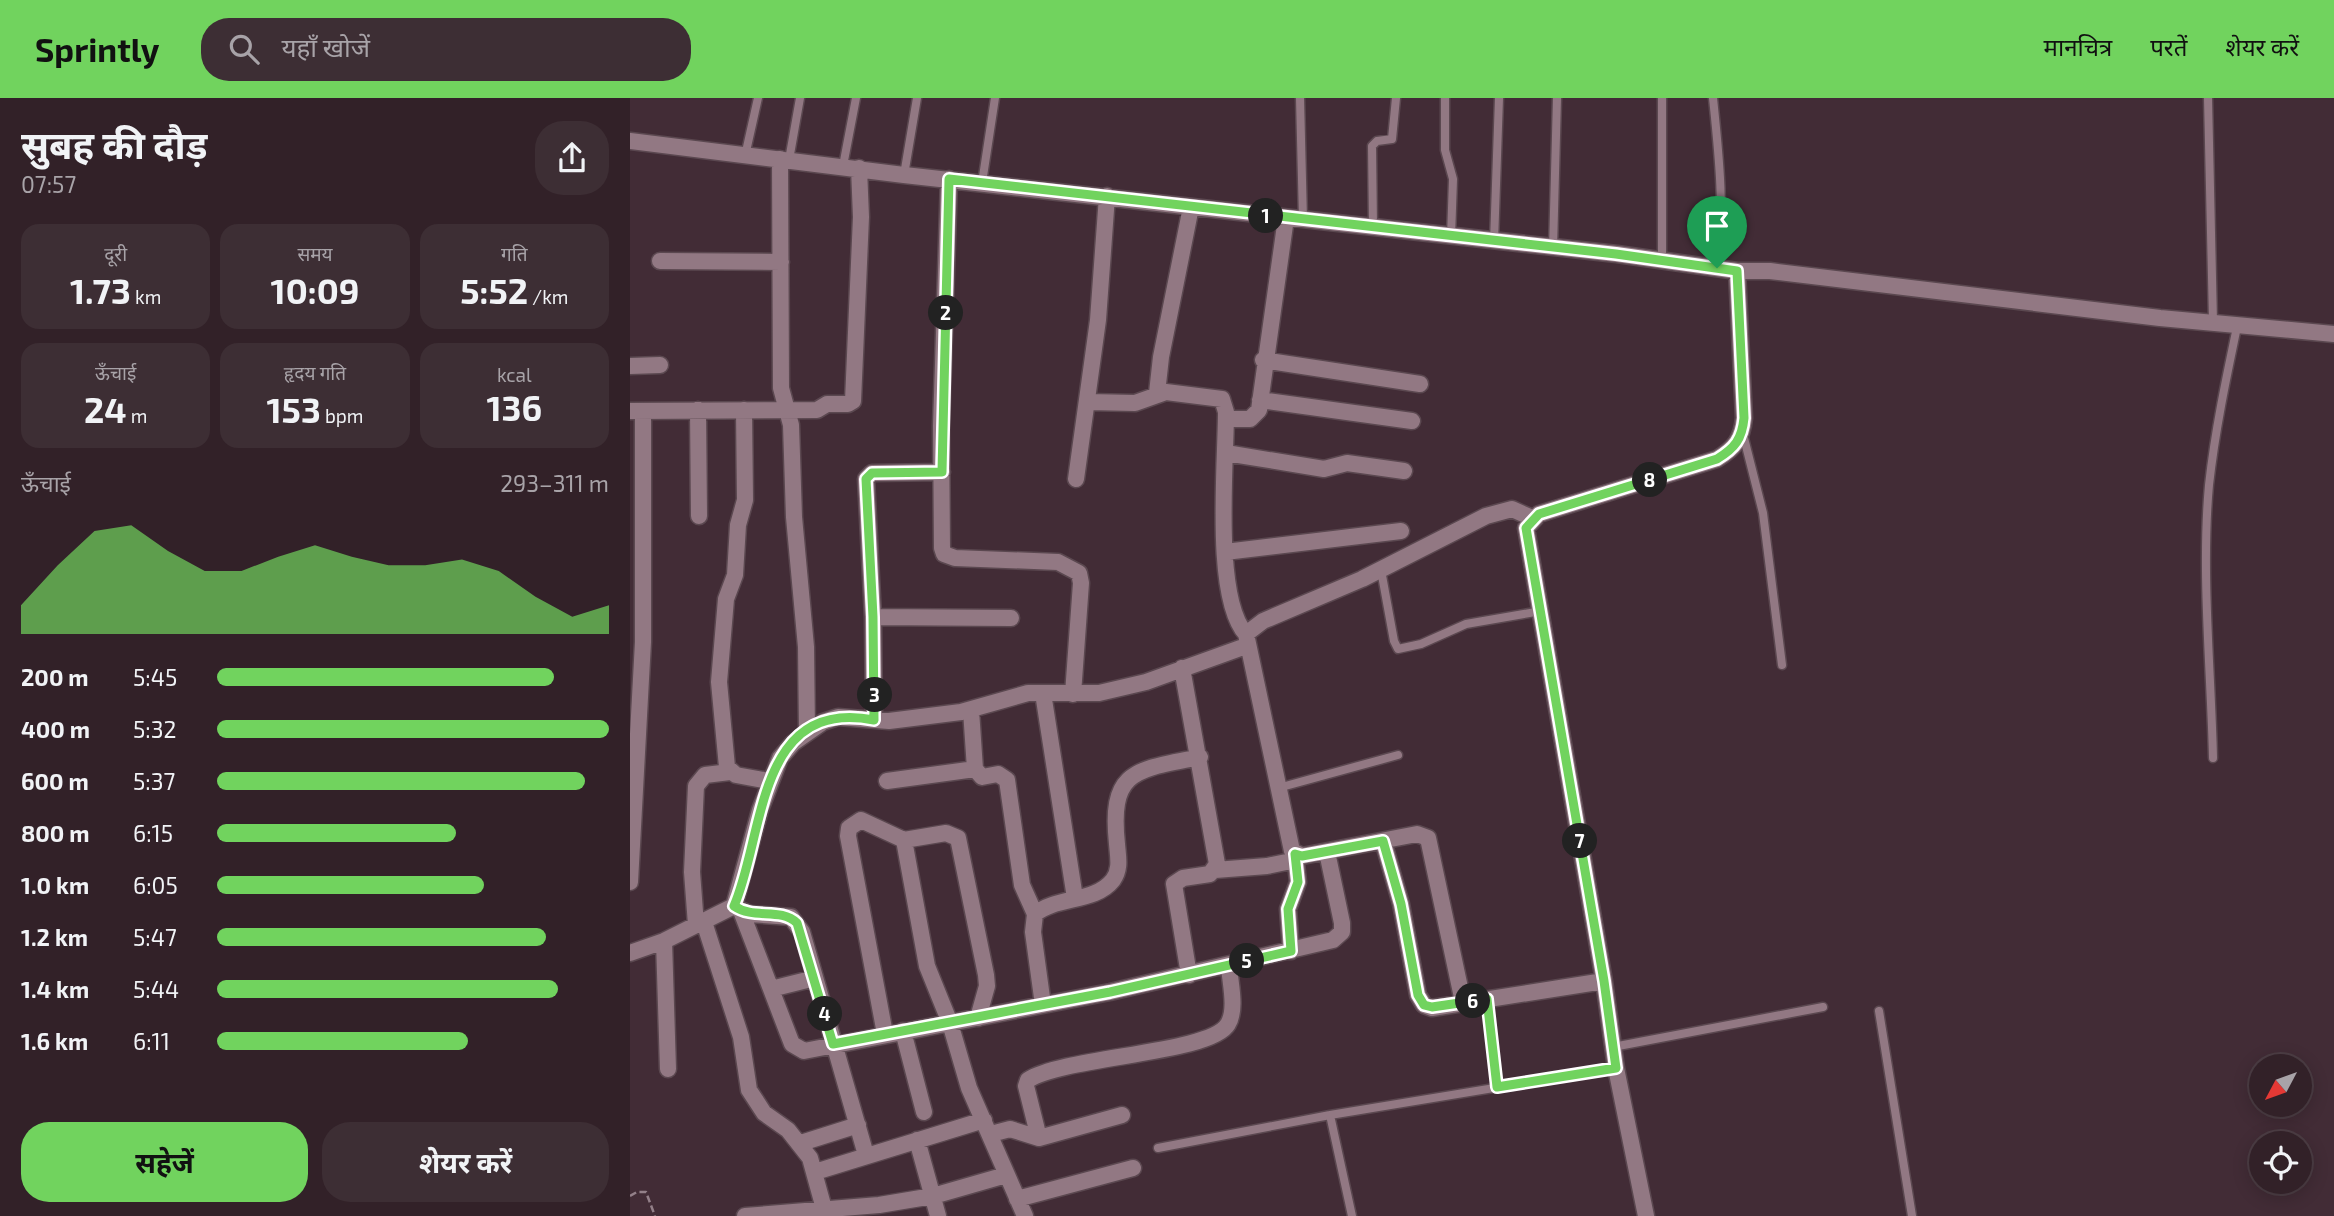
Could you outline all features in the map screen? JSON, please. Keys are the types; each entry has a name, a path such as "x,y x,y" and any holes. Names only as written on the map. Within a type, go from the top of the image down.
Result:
{"street":[{"path":"630,141 904,175 1662,260 1737,271 1770,271 2213,322 2237,327 2334,334"},
{"path":"785,160 780,262 781,388 789,410 794,517 806,647 807,732"},
{"path":"630,882 640,729 637,411 817,410 830,403 848,404 853,401 860,217 851,167"},
{"path":"949,179 942,548 944,554 955,558 1058,562 1079,573 1081,583 1073,694"},
{"path":"1076,479 1098,320 1107,196"},
{"path":"1157,393 1161,357 1191,207"},
{"path":"1226,419 1250,419 1256,415 1286,218"},
{"path":"660,261 780,262"},
{"path":"1646,1216 1616,1068 1604,981 1541,611 1525,537 1526,528 1532,518 1717,459 1737,445 1743,434 1737,271"},
{"path":"1264,360 1420,384"},
{"path":"630,366 660,365"},
{"path":"1088,402 1135,403 1157,393 1216,397 1225,404 1225,552 1232,610 1246,640 1295,857 1298,882 1288,909 1291,951"},
{"path":"1260,400 1412,421"},
{"path":"698,410 699,516"},
{"path":"730,772 724,760 719,682 726,599 735,575 738,525 745,500 744,410"},
{"path":"1226,453 1324,469 1347,463 1404,471"},
{"path":"874,720 873,617 866,479 872,473 942,472"},
{"path":"1327,852 1342,932 1333,940 1230,966 1043,1005 797,1049 738,909 769,781 780,758 807,732 838,717 905,720 971,710 1013,695 1073,694 1122,688 1182,668 1246,640 1264,621 1381,570 1503,510 1519,510 1532,518"},
{"path":"1225,552 1401,531"},
{"path":"873,617 1011,618"},
{"path":"1182,668 1200,757 1217,864 1215,870"},
{"path":"1043,693 1075,898"},
{"path":"971,710 975,769 982,776 998,774 1007,780 1023,885 1035,914 1033,932 1043,1005"},
{"path":"1035,914 1051,904 1104,888 1113,880 1119,866 1115,805 1119,789 1133,775 1150,767 1200,757"},
{"path":"887,781 975,769"},
{"path":"769,781 730,772 705,775 696,786 692,872 700,924 732,1004 754,1102 801,1143 815,1172 825,1214"},
{"path":"885,1034 848,835 849,828 861,820 904,839 946,833 958,838 986,975 987,986 978,1018"},
{"path":"1189,975 1174,884 1183,878 1215,870 1267,866 1295,857 1423,835 1431,844 1463,1002"},
{"path":"904,839 927,966 950,1023 961,1065 1025,1216"},
{"path":"1383,841 1401,904 1418,995 1424,1005 1432,1007 1604,981"},
{"path":"630,953 738,909 791,917 802,932 866,1156"},
{"path":"664,941 668,1069"},
{"path":"1039,1138 1026,1086 1028,1080 1110,1058 1213,1037 1228,1024 1232,1013 1230,966"},
{"path":"771,989 815,978"},
{"path":"904,1031 924,1112"},
{"path":"815,1172 917,1140 987,1127 1010,1129 1039,1138 1122,1115"},
{"path":"801,1143 858,1125"},
{"path":"917,1140 938,1216"},
{"path":"1017,1199 1133,1168"},
{"path":"745,1216 881,1211 1006,1175"}],"lane":[{"path":"746,156 758,98"},
{"path":"785,160 800,98"},
{"path":"851,167 856,98"},
{"path":"904,175 917,98"},
{"path":"982,183 995,98"},
{"path":"1300,98 1303,220"},
{"path":"1373,227 1372,146 1377,141 1389,141 1394,135 1396,98"},
{"path":"1445,98 1445,150 1452,179 1451,237"},
{"path":"1494,242 1499,98"},
{"path":"1553,249 1557,98"},
{"path":"1662,98 1662,260"},
{"path":"1713,98 1722,180 1722,232 1717,268"},
{"path":"2208,98 2213,322"},
{"path":"2213,758 2207,536 2209,487 2237,327"},
{"path":"1743,434 1763,513 1782,665"},
{"path":"1381,570 1394,641 1398,649 1421,644 1466,624 1541,611"},
{"path":"1278,788 1398,755"},
{"path":"1487,999 1497,1087"},
{"path":"1613,1047 1823,1007"},
{"path":"1879,1011 1912,1216"},
{"path":"1158,1149 1330,1115 1616,1068"},
{"path":"1330,1115 1352,1216"}],"path":[{"path":"630,1196 637,1192 646,1192 655,1216"}],"route":[{"path":"949,179 1616,254 1717,268 1737,271 1744,418 1743,434 1737,445 1717,459 1539,514 1532,518 1526,528 1525,537 1541,611 1604,981 1616,1068 1497,1087 1487,999 1432,1007 1424,1005 1418,995 1401,904 1383,841 1302,856 1295,854 1298,882 1288,909 1291,951 1110,992 833,1044 802,932 797,923 791,917 780,915 750,915 734,906 741,891 750,847 769,781 780,758 793,743 822,722 853,716 874,720 875,673 866,479 872,473 942,472 942,384 947,307 949,179"}]}
